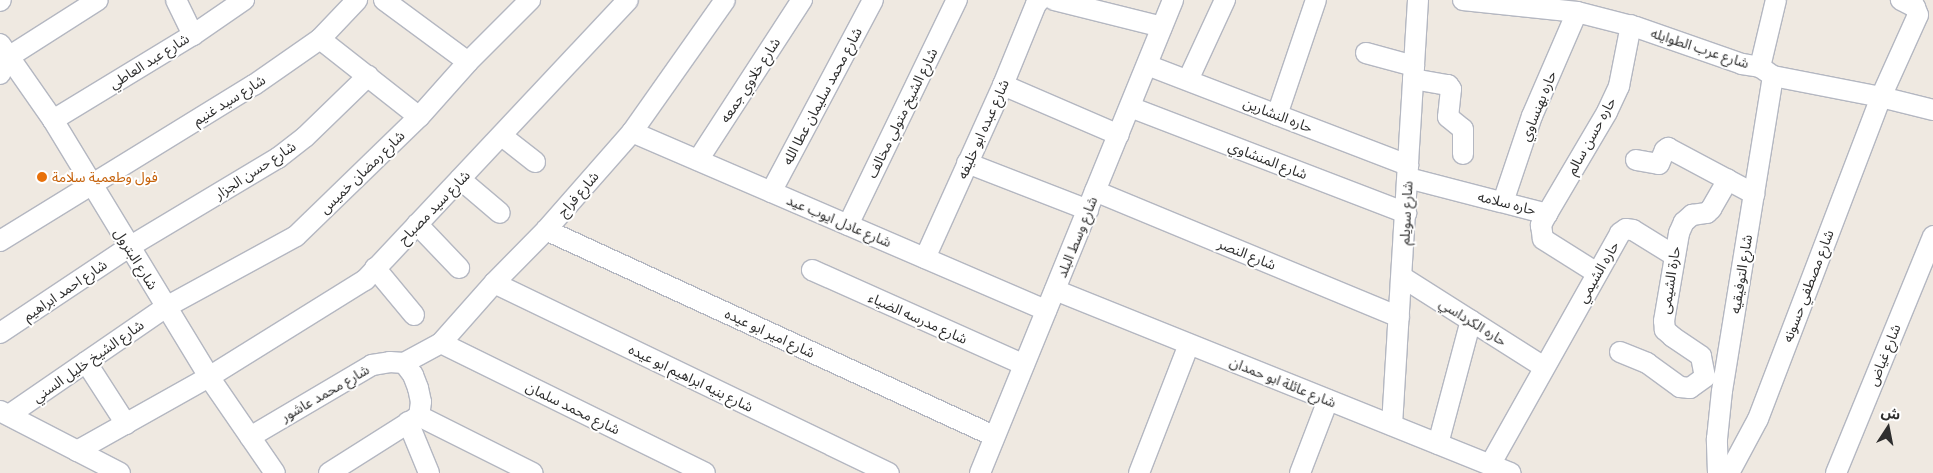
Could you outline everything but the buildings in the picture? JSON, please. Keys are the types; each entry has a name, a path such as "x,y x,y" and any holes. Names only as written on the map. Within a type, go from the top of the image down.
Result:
{"street":[{"path":"0,74 5,50 98,0"},
{"path":"176,0 193,35"},
{"name":"شارع عبد العاطي","path":"53,120 193,35 244,0"},
{"name":"شارع سيد غنيم","path":"1,238 91,186 254,85 320,39 357,0"},
{"path":"384,0 468,62"},
{"name":"شارع رمضان خميس","path":"166,307 296,236 419,117 468,62 530,0"},
{"name":"شارع سيد مصباح","path":"78,452 209,377 365,280 628,0"},
{"name":"شارع فراج","path":"404,363 441,343 494,283 546,230 632,132 726,0"},
{"name":"شارع خلاوي جمعه","path":"698,160 802,0"},
{"name":"شارع محمد سليمان عطا الله","path":"771,192 873,0"},
{"name":"شارع الشيخ متولي مخالف","path":"848,225 956,0"},
{"name":"شارع عبده ابو خليفه","path":"925,258 1003,85 1036,4 1040,0"},
{"path":"1054,0 1162,27"},
{"name":"شارع وسط البلد","path":"980,473 1173,0"},
{"path":"1188,80 1225,0"},
{"path":"1277,115 1316,0"},
{"name":"شارع سويلم","path":"1392,426 1418,0"},
{"name":"شارع التوفيقيه","path":"1718,473 1715,380 1754,194 1766,72 1776,0"},
{"name":"شارع مصطفي حسونه","path":"1729,473 1758,419 1881,97 1918,15 1915,7 1901,0"},
{"name":"شارع عرب الطوايله","path":"1475,1 1577,12 1631,25 1766,72 1933,110"},
{"name":"حاره بهنساوي","path":"1503,202 1532,116 1577,12"},
{"name":"حاره حسن سالم","path":"1547,214 1607,112 1619,86 1631,25"},
{"path":"320,39 419,117"},
{"name":"شارع البترول","path":"5,50 53,120 91,186 209,377 275,473"},
{"path":"1366,53 1448,85 1451,89 1448,117 1463,129 1463,154"},
{"name":"حاره النشارين","path":"1147,65 1277,115 1408,172"},
{"name":"شارع حسن الجزار","path":"129,247 278,158 306,137 368,76"},
{"path":"1003,85 1118,135"},
{"name":"شارع المنشاوي","path":"1130,107 1406,212"},
{"name":"شارع عادل ايوب عيد","path":"632,132 1046,310"},
{"path":"502,136 535,162"},
{"path":"1636,160 1659,164 1665,150 1668,148 1754,194"},
{"path":"967,163 1088,210"},
{"name":"حاره سلامه","path":"1408,172 1547,214 1541,224 1543,239 1597,273"},
{"path":"460,179 500,213"},
{"name":"حارة الشيمى","path":"1715,380 1701,356 1665,330 1664,321 1678,233 1684,222 1692,215 1707,213 1711,209 1728,180"},
{"name":"شارع النصر","path":"1095,191 1399,317"},
{"path":"417,224 459,268"},
{"name":"حاره الشيمي","path":"1490,465 1620,233 1626,229 1633,230 1675,256"},
{"name":"شارع امير ابو عيده","path":"546,230 994,436"},
{"name":"شارع غياض","path":"1836,473 1933,236"},
{"name":"شارع احمد ابراهيم","path":"0,333 129,247"},
{"path":"375,268 414,315"},
{"name":"شارع مدرسه الضياء","path":"812,270 1024,365"},
{"name":"حاره الكرداسي","path":"1402,277 1544,367"},
{"name":"شارع بنيه ابراهيم ابو عيده","path":"494,283 889,473"},
{"name":"شارع عائلة ابو حمدان","path":"1055,290 1511,473"},
{"name":"شارع الشيخ خليل السني","path":"5,413 86,362 166,307"},
{"path":"1438,444 1471,320"},
{"name":"شارع محمد سلمان","path":"441,343 705,473"},
{"path":"1139,473 1189,344"},
{"path":"1620,352 1646,363 1680,387 1690,388 1715,380"},
{"path":"86,362 126,424"},
{"name":"شارع محمد عاشور","path":"250,437 372,365 390,362 404,363"},
{"path":"404,363 418,388 414,419 429,473"},
{"path":"1300,473 1328,400"},
{"path":"5,413 120,473"},
{"path":"329,473 414,419"},
{"path":"414,419 533,473"}],"place":[{"name":"فول وطعمية سلامة","path":"42,177"}]}
